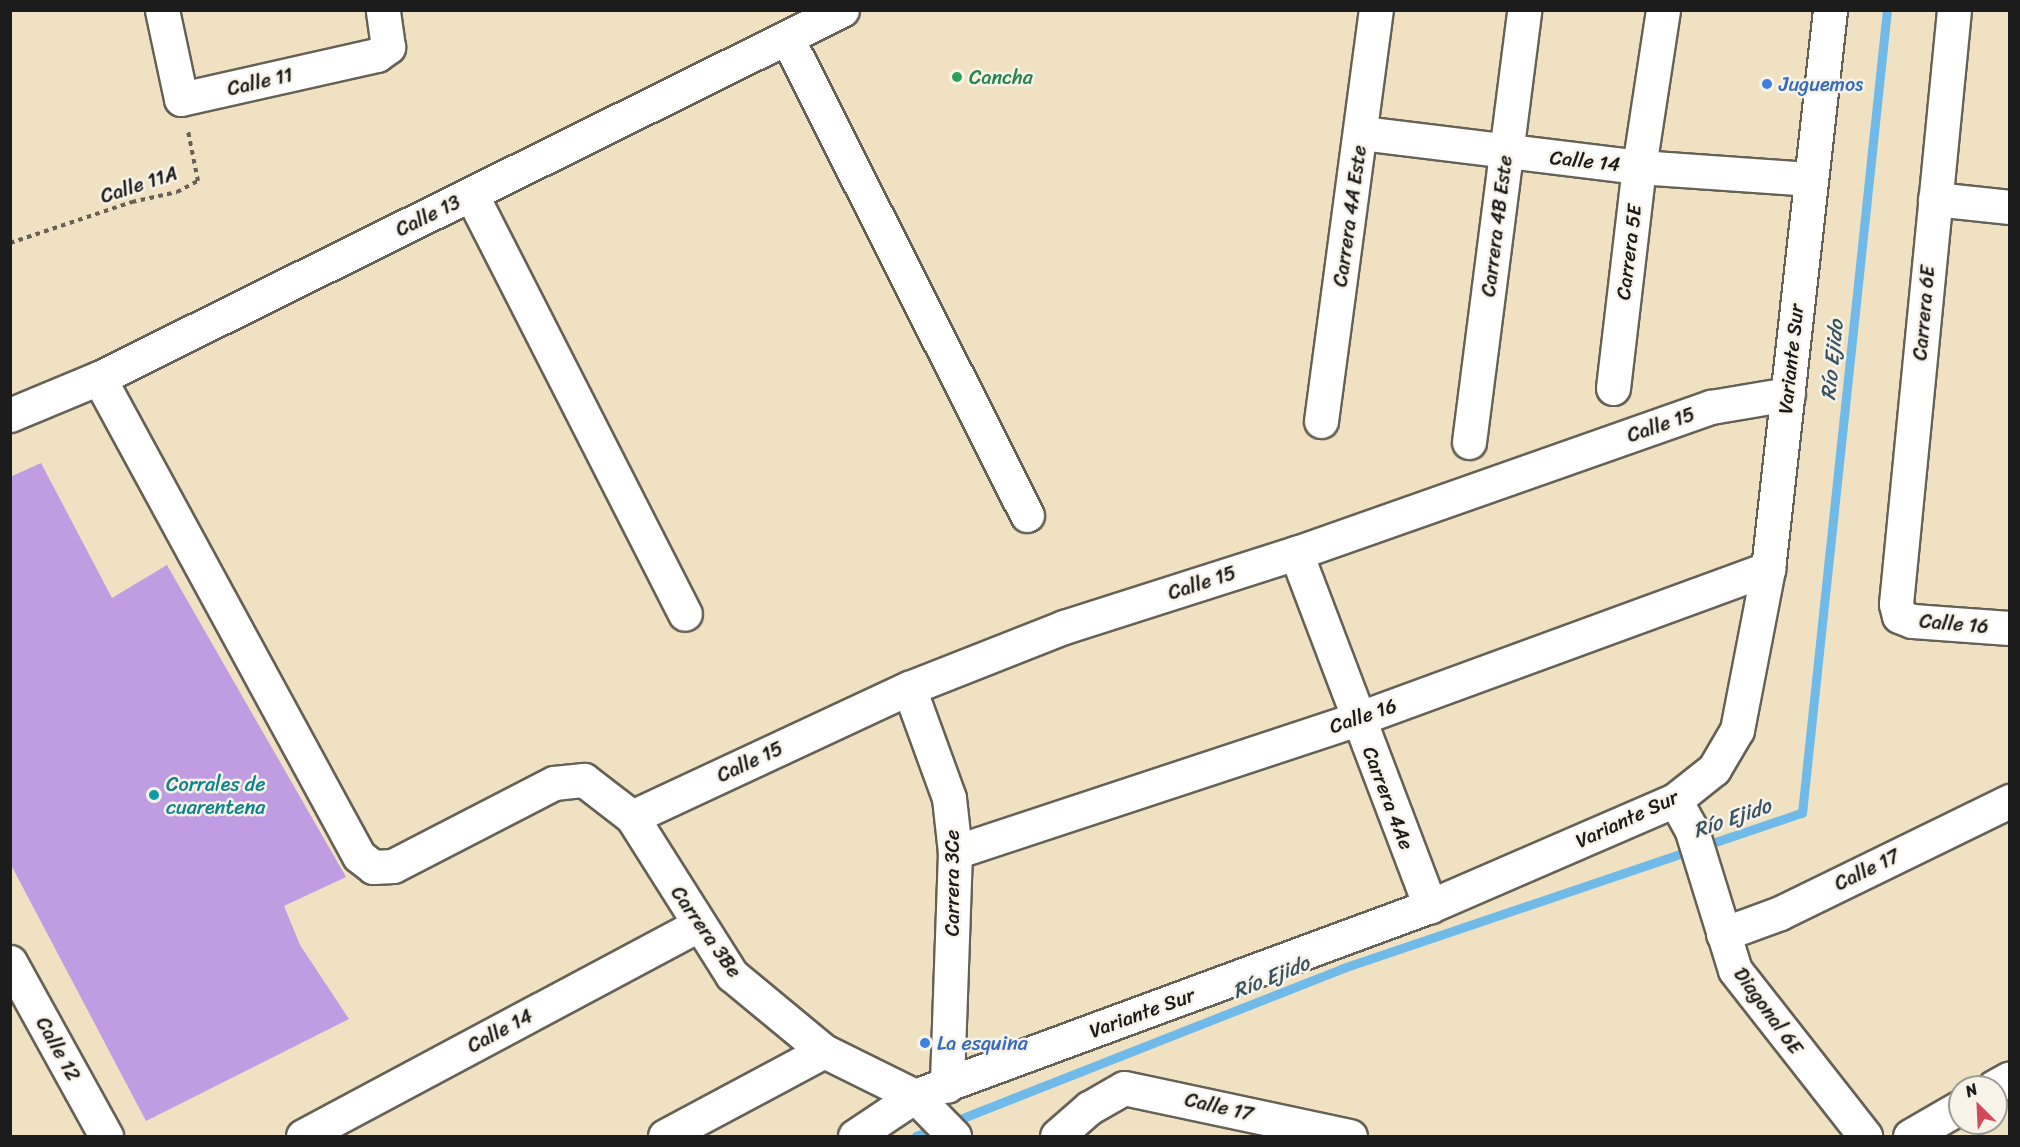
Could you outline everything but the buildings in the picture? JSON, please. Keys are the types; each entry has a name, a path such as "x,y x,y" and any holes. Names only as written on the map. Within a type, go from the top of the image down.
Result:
{"street":[{"path":"162,10 182,99"},
{"name":"Calle 11","path":"182,99 377,55 388,47 383,10"},
{"name":"Calle 13","path":"10,415 99,378 842,10"},
{"name":"Carrera 4A Este","path":"1321,421 1362,133 1376,10"},
{"name":"Carrera 4B Este","path":"1469,442 1524,10"},
{"name":"Carrera 5E","path":"1613,388 1639,167 1663,10"},
{"name":"Variante Sur","path":"855,1137 929,1095 1430,906 1676,800 1714,769 1737,730 1768,569 1809,180 1830,10"},
{"name":"Carrera 6E","path":"1899,616 1896,604 1954,10"},
{"path":"787,38 1027,515"},
{"name":"Calle 14","path":"1362,133 1507,153 1639,167 1809,180"},
{"path":"471,194 685,614"},
{"path":"1935,199 2010,207"},
{"name":"Carrera 3Be","path":"99,378 359,856 373,867 393,866 554,783 584,780 632,817 698,925 732,975 824,1052 929,1095"},
{"name":"Calle 15","path":"632,817 909,688 1064,627 1296,553 1711,407 1788,394"},
{"name":"Carrera 4Ae","path":"1296,553 1430,906"},
{"name":"Calle 16","path":"955,852 1357,718 1768,569"},
{"name":"Calle 16","path":"1899,616 1912,621 2010,628"},
{"name":"Carrera 3Ce","path":"909,688 949,798 955,852 929,1095"},
{"name":"Diagonal 6E","path":"1676,800 1692,831 1735,970 1766,1014 1865,1137"},
{"name":"Calle 17","path":"1723,934 1780,913 2010,801"},
{"name":"Calle 14","path":"303,1137 698,925"},
{"name":"Calle 12","path":"13,971 106,1137"},
{"path":"665,1137 824,1052"},
{"name":"Calle 17","path":"1057,1137 1089,1108 1124,1088 1350,1137"},
{"path":"929,1095 954,1137"},
{"path":"1910,1137 1948,1114"}],"path":[{"name":"Calle 11A","path":"10,243 132,202 177,192 198,181 182,99"}],"waterway":[{"name":"Río Ejido","path":"950,1123 1343,968 1802,813 1887,10"},
{"name":"Río Ejido","path":"916,1136 937,1128"}],"place":[{"name":"Cancha","path":"957,77"},
{"name":"Juguemos","path":"1767,84"},
{"name":"Corrales de cuarentena","path":"154,795"},
{"name":"La esquina","path":"925,1043"}]}
